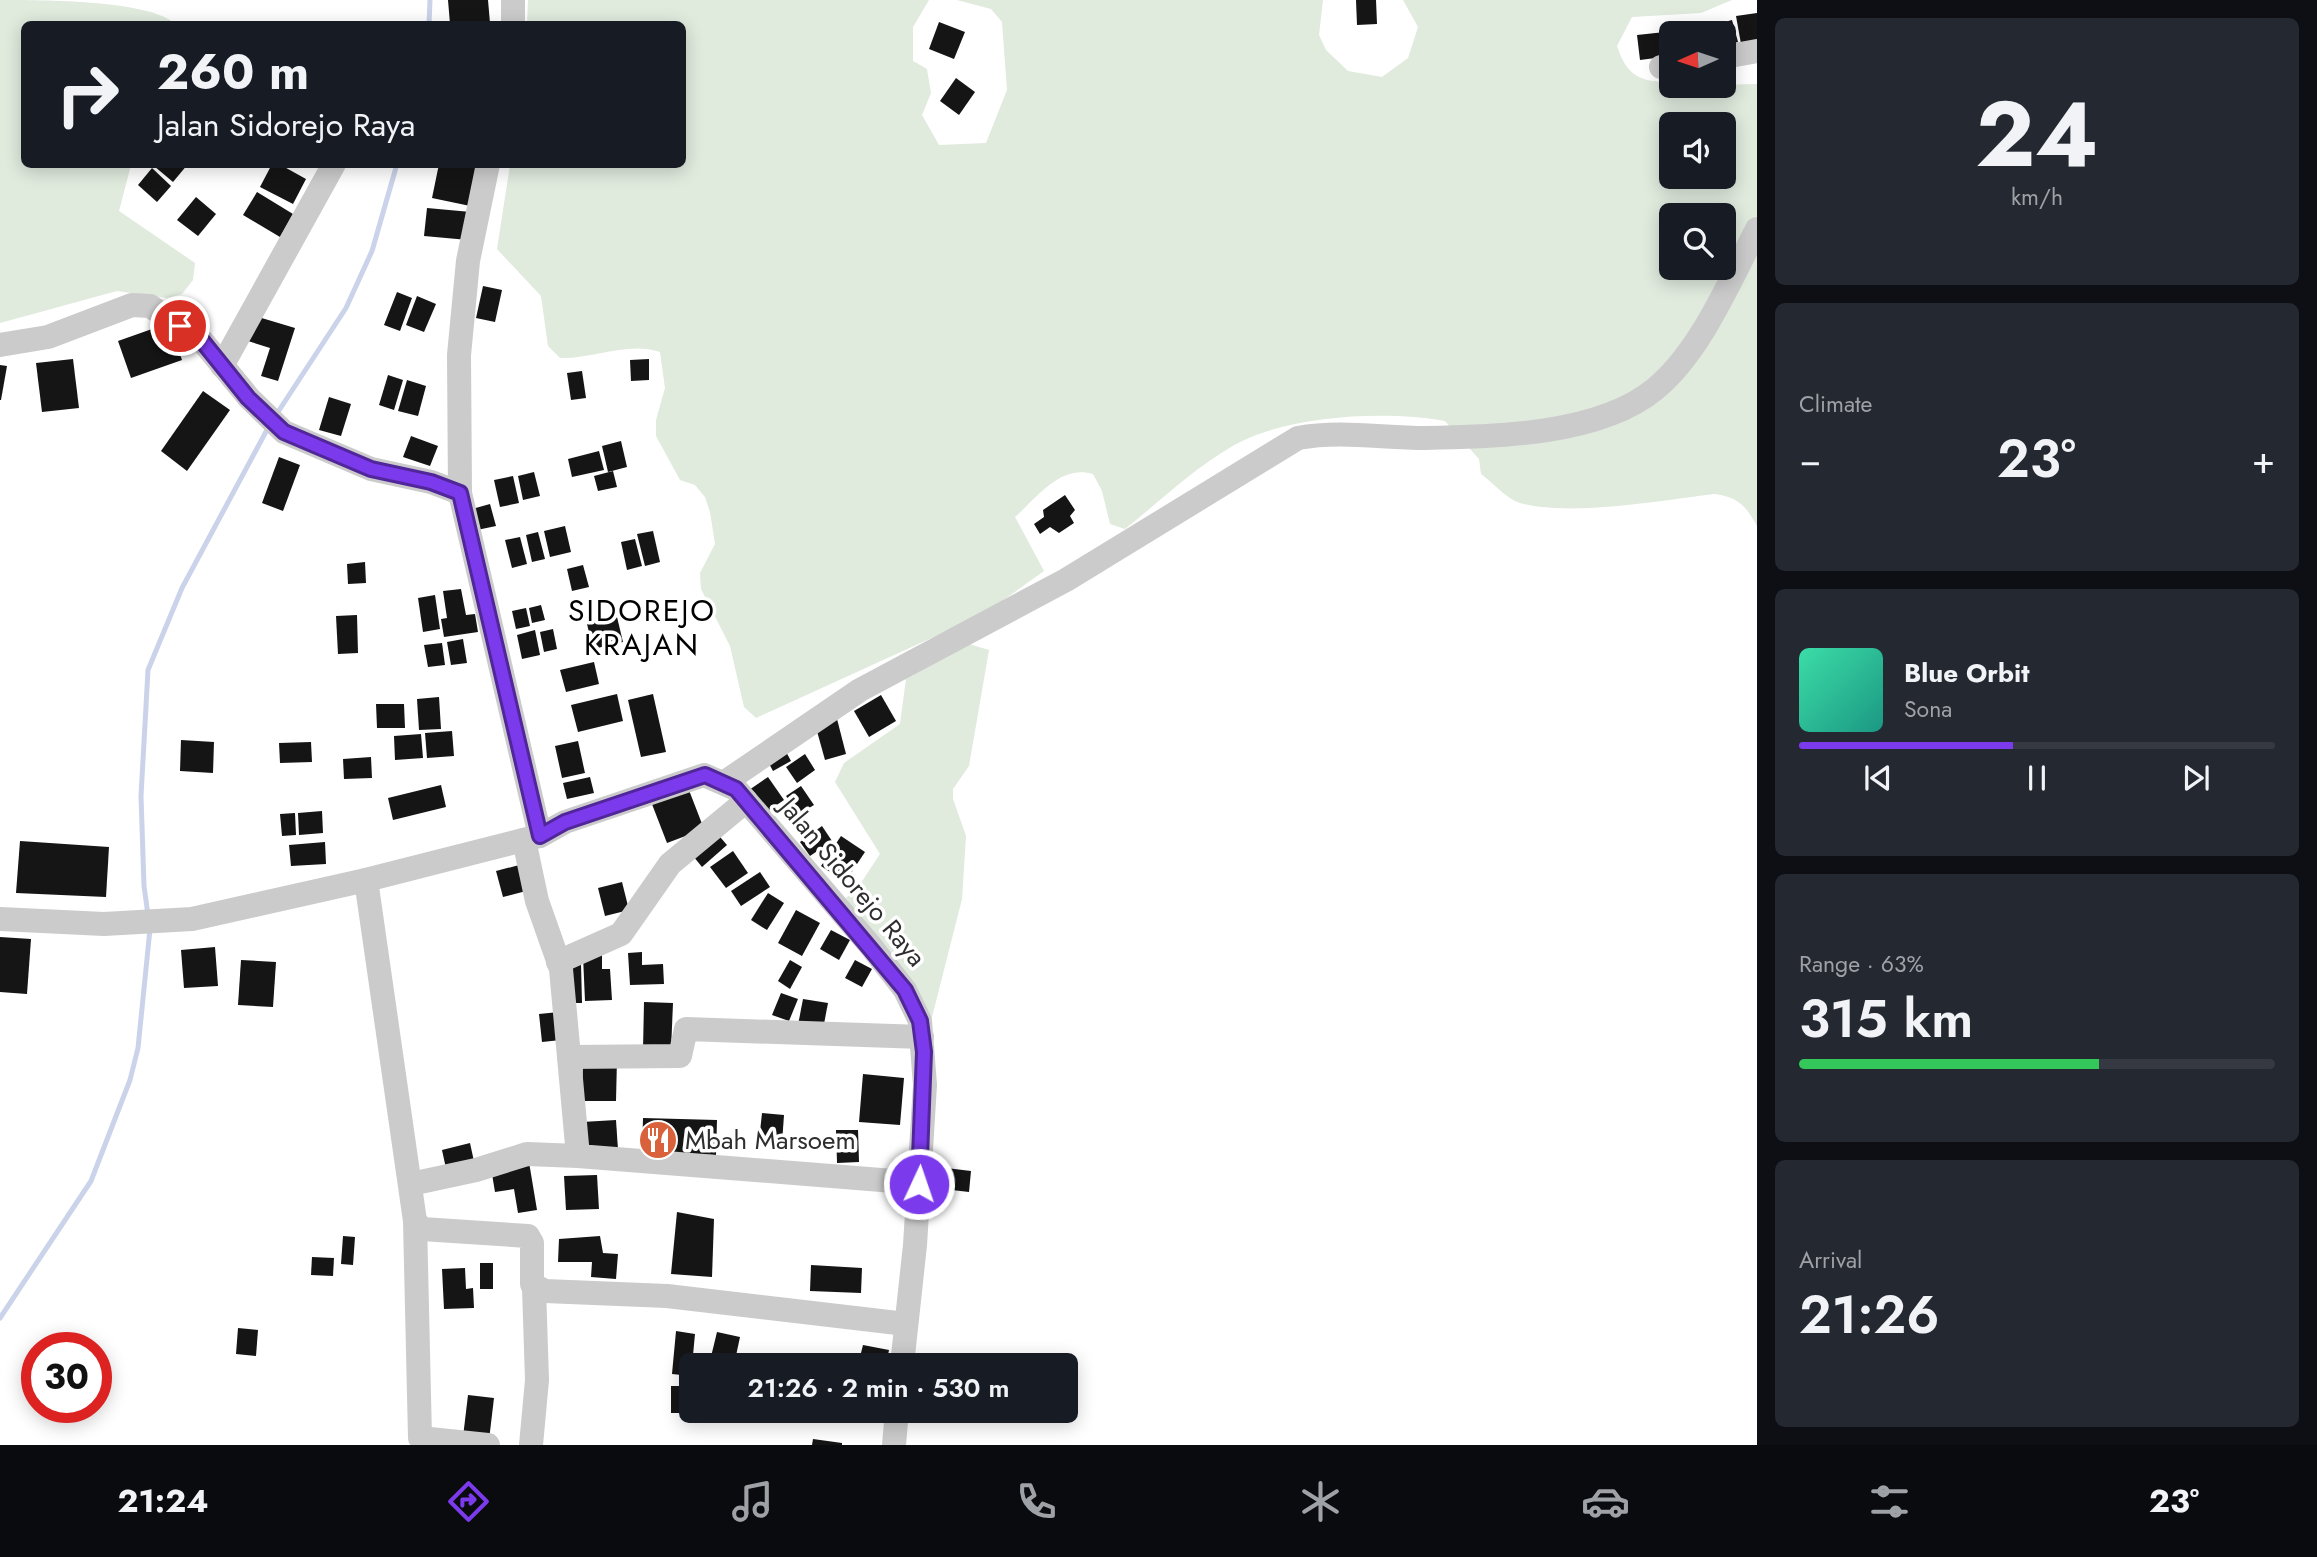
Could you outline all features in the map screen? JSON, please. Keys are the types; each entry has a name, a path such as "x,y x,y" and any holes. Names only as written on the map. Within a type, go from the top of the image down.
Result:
{"street":[{"path":"513,0 513,21"},
{"path":"1736,55 1757,51"},
{"path":"222,366 332,168"},
{"path":"487,168 468,261 459,355 460,493 533,828 537,901 558,962 578,1156"},
{"path":"0,919 104,924 192,919 366,880 533,828 565,822 670,784 705,775 725,782 860,690 1066,580 1298,438 1337,433 1424,438 1488,435 1576,424 1636,403 1656,388 1678,365 1708,321 1757,229"},
{"path":"0,345 48,337 132,305 142,305 157,310 203,342 248,398 284,432 371,469 431,482 460,493"},
{"name":"Jalan Sidorejo Raya","path":"725,782 746,801 905,990 920,1021 925,1085 903,1353"},
{"path":"558,962 621,934 670,864 746,801"},
{"path":"366,880 415,1222 420,1438 488,1445"},
{"path":"569,1057 680,1056 686,1029 922,1037"},
{"path":"411,1184 476,1170 527,1154 919,1184"},
{"path":"415,1222 422,1229 432,1231 528,1236 532,1242 537,1380 531,1445"},
{"path":"534,1288 545,1291 667,1296 906,1324"},
{"path":"894,1445 896,1423"}],"shaded area":[{"path":"0,0 94,3 143,10 162,16 170,21 21,21 21,168 130,168 119,211 195,263 193,280 182,294 167,298 117,291 0,323"},
{"path":"528,0 929,0 913,27 913,61 927,69 931,93 922,115 939,145 986,143 1007,90 1002,22 991,9 957,0 1323,0 1319,35 1326,50 1348,71 1382,77 1408,58 1418,27 1403,0 1732,0 1701,13 1632,17 1617,46 1625,65 1636,76 1659,81 1659,98 1736,98 1736,84 1757,84 1757,526 1740,504 1715,494 1590,508 1540,507 1520,503 1481,474 1479,459 1445,421 1365,416 1306,422 1253,436 1231,447 1190,475 1125,529 1110,524 1102,491 1093,474 1081,472 1060,478 1015,517 1044,571 984,614 756,718 744,707 730,646 701,589 700,573 715,544 705,497 695,485 680,480 656,436 656,420 665,388 660,352 636,348 560,358 548,346 541,296 497,249 510,168 686,168 686,21 527,21"},
{"path":"969,644 989,650 969,766 953,789 953,799 966,836 962,899 931,1021 846,898 859,886 880,854 835,782 844,763 900,724 906,679"}],"building":[{"path":"448,0 488,0 490,21 450,21"},
{"path":"1356,0 1376,0 1377,24 1357,25"},
{"path":"1757,13 1757,41 1741,44 1736,16"},
{"path":"939,22 965,32 954,59 929,49"},
{"path":"1659,33 1659,58 1640,60 1637,35"},
{"path":"956,78 975,92 959,115 940,101"},
{"path":"152,168 171,186 157,202 138,185"},
{"path":"156,168 185,168 173,182"},
{"path":"270,168 286,168 306,179 293,204 260,187"},
{"path":"438,168 483,168 475,207 432,198"},
{"path":"257,192 293,214 280,237 243,215"},
{"path":"196,197 216,214 198,236 177,220"},
{"path":"427,208 471,212 468,240 424,236"},
{"path":"483,286 502,290 495,322 476,318"},
{"path":"397,292 412,298 400,331 384,325"},
{"path":"417,296 436,304 424,332 406,325"},
{"path":"255,316 295,328 278,381 261,376 270,348 248,341"},
{"path":"169,323 182,360 131,378 118,341"},
{"path":"73,359 79,408 42,412 36,363"},
{"path":"649,359 649,380 631,381 630,360"},
{"path":"0,365 7,366 1,400 0,400"},
{"path":"582,371 586,398 571,400 567,373"},
{"path":"388,375 403,380 394,410 379,405"},
{"path":"407,380 426,386 418,416 398,411"},
{"path":"203,391 230,410 187,471 161,451"},
{"path":"329,397 351,404 341,436 319,430"},
{"path":"411,436 438,446 430,466 403,457"},
{"path":"621,441 627,467 608,472 602,446"},
{"path":"599,451 604,470 572,477 568,459"},
{"path":"279,457 300,465 283,511 262,503"},
{"path":"613,471 617,487 598,491 594,476"},
{"path":"534,472 540,496 523,500 518,476"},
{"path":"513,476 519,503 500,507 494,480"},
{"path":"1065,495 1075,510 1070,516 1074,523 1059,533 1050,527 1040,534 1034,524 1044,517 1043,510"},
{"path":"490,504 496,526 477,530 472,509"},
{"path":"565,526 571,552 550,557 544,531"},
{"path":"653,531 660,562 645,566 637,534"},
{"path":"538,532 545,559 532,562 526,535"},
{"path":"520,537 527,564 512,568 505,540"},
{"path":"635,539 642,566 627,570 621,542"},
{"path":"365,562 366,583 348,584 347,564"},
{"path":"583,565 589,587 572,591 567,569"},
{"path":"461,589 466,615 475,614 478,632 444,637 441,619 447,618 443,591"},
{"path":"435,595 440,629 423,632 418,598"},
{"path":"541,605 545,620 532,623 529,608"},
{"path":"526,608 530,626 516,629 512,611"},
{"path":"357,615 358,653 338,654 336,616"},
{"path":"617,617 623,642 593,649 587,624"},
{"path":"553,629 557,649 544,652 540,632"},
{"path":"535,630 540,655 522,659 517,635"},
{"path":"463,639 467,663 451,665 447,642"},
{"path":"442,643 445,665 428,667 424,645"},
{"path":"594,662 599,684 566,692 560,670"},
{"path":"617,694 623,721 578,732 571,705"},
{"path":"653,694 666,752 641,757 628,700"},
{"path":"881,695 896,721 869,737 854,711"},
{"path":"439,697 441,729 419,730 417,699"},
{"path":"376,704 404,704 405,728 377,728"},
{"path":"837,719 846,754 825,760 815,724"},
{"path":"452,731 454,756 427,758 425,733"},
{"path":"421,734 423,758 395,760 394,736"},
{"path":"181,740 214,742 213,773 180,771"},
{"path":"578,741 585,773 562,778 555,746"},
{"path":"311,742 312,762 280,763 279,743"},
{"path":"784,748 791,761 773,771 766,758"},
{"path":"805,754 815,770 797,783 786,767"},
{"path":"371,757 372,778 344,779 343,759"},
{"path":"590,777 594,793 567,799 563,783"},
{"path":"768,777 784,800 765,813 749,790"},
{"path":"441,785 446,807 393,820 388,798"},
{"path":"687,785 704,829 667,843 650,799"},
{"path":"801,786 814,805 799,814 786,796"},
{"path":"322,811 323,833 299,835 298,813"},
{"path":"295,813 296,835 282,836 280,814"},
{"path":"822,826 832,841 810,856 800,842"},
{"path":"714,830 727,845 702,867 689,851"},
{"path":"841,836 865,852 845,882 821,866"},
{"path":"20,841 109,847 106,897 16,893"},
{"path":"325,842 326,864 291,866 289,845"},
{"path":"733,851 748,873 726,888 710,867"},
{"path":"523,864 530,890 503,897 496,871"},
{"path":"760,872 770,887 741,906 731,891"},
{"path":"622,882 629,910 605,916 598,888"},
{"path":"768,893 784,903 767,930 751,920"},
{"path":"796,910 820,923 802,956 778,943"},
{"path":"831,930 850,940 839,960 820,949"},
{"path":"0,937 31,939 27,994 0,992"},
{"path":"215,947 218,986 184,988 181,950"},
{"path":"642,952 642,965 663,964 664,984 630,985 628,953"},
{"path":"602,955 602,969 610,969 612,1000 585,1001 583,956"},
{"path":"241,960 276,962 273,1007 238,1005"},
{"path":"790,960 802,967 790,989 778,981"},
{"path":"855,960 872,969 862,987 845,978"},
{"path":"565,964 581,964 582,1003 566,1003"},
{"path":"781,993 798,999 789,1021 772,1015"},
{"path":"803,999 828,1003 823,1029 798,1025"},
{"path":"644,1002 673,1003 671,1050 643,1050"},
{"path":"559,1012 561,1040 542,1042 539,1014"},
{"path":"583,1058 617,1059 616,1101 582,1101"},
{"path":"863,1074 904,1078 900,1125 859,1122"},
{"path":"762,1113 784,1115 782,1143 759,1141"},
{"path":"643,1118 717,1120 716,1155 642,1152"},
{"path":"616,1120 618,1150 584,1153 582,1122"},
{"path":"836,1130 858,1130 859,1162 837,1163"},
{"path":"470,1143 475,1166 447,1173 442,1150"},
{"path":"529,1162 537,1210 518,1213 514,1189 495,1192 491,1168"},
{"path":"938,1167 971,1171 969,1192 935,1188"},
{"path":"597,1175 599,1209 566,1210 564,1176"},
{"path":"677,1212 714,1219 712,1277 671,1274"},
{"path":"343,1236 355,1237 353,1265 341,1264"},
{"path":"600,1236 603,1253 618,1254 616,1279 591,1277 592,1262 558,1262 559,1239"},
{"path":"312,1257 334,1258 333,1276 311,1275"},
{"path":"480,1263 493,1263 493,1289 480,1289"},
{"path":"811,1265 862,1268 861,1293 810,1291"},
{"path":"465,1268 466,1289 473,1288 474,1308 444,1309 442,1269"},
{"path":"238,1328 258,1330 256,1356 236,1354"},
{"path":"676,1331 695,1334 693,1353 679,1353 679,1375 672,1374"},
{"path":"717,1332 740,1337 737,1353 712,1353"},
{"path":"863,1345 889,1350 888,1353 861,1353"},
{"path":"671,1386 679,1386 679,1413 671,1413"},
{"path":"468,1395 494,1398 489,1440 463,1437"},
{"path":"813,1439 842,1443 842,1445 812,1445"}],"waterway":[{"path":"429,21 430,0"},
{"path":"276,415 346,308 372,251 396,168"},
{"path":"148,915 144,886 141,796 148,670 182,588 269,426"},
{"path":"0,1318 91,1181 130,1080 138,1048 150,929"}],"place":[{"name":"Mbah Marsoem","path":"658,1140"}],"district":[{"name":"SIDOREJO KRAJAN","path":"642,628"}],"route":[{"path":"180,326 203,342 248,398 284,432 371,469 398,477 431,482 460,493 540,836 565,822 670,784 705,775 736,789 870,945 905,990 920,1021 925,1085 919,1184"}]}
